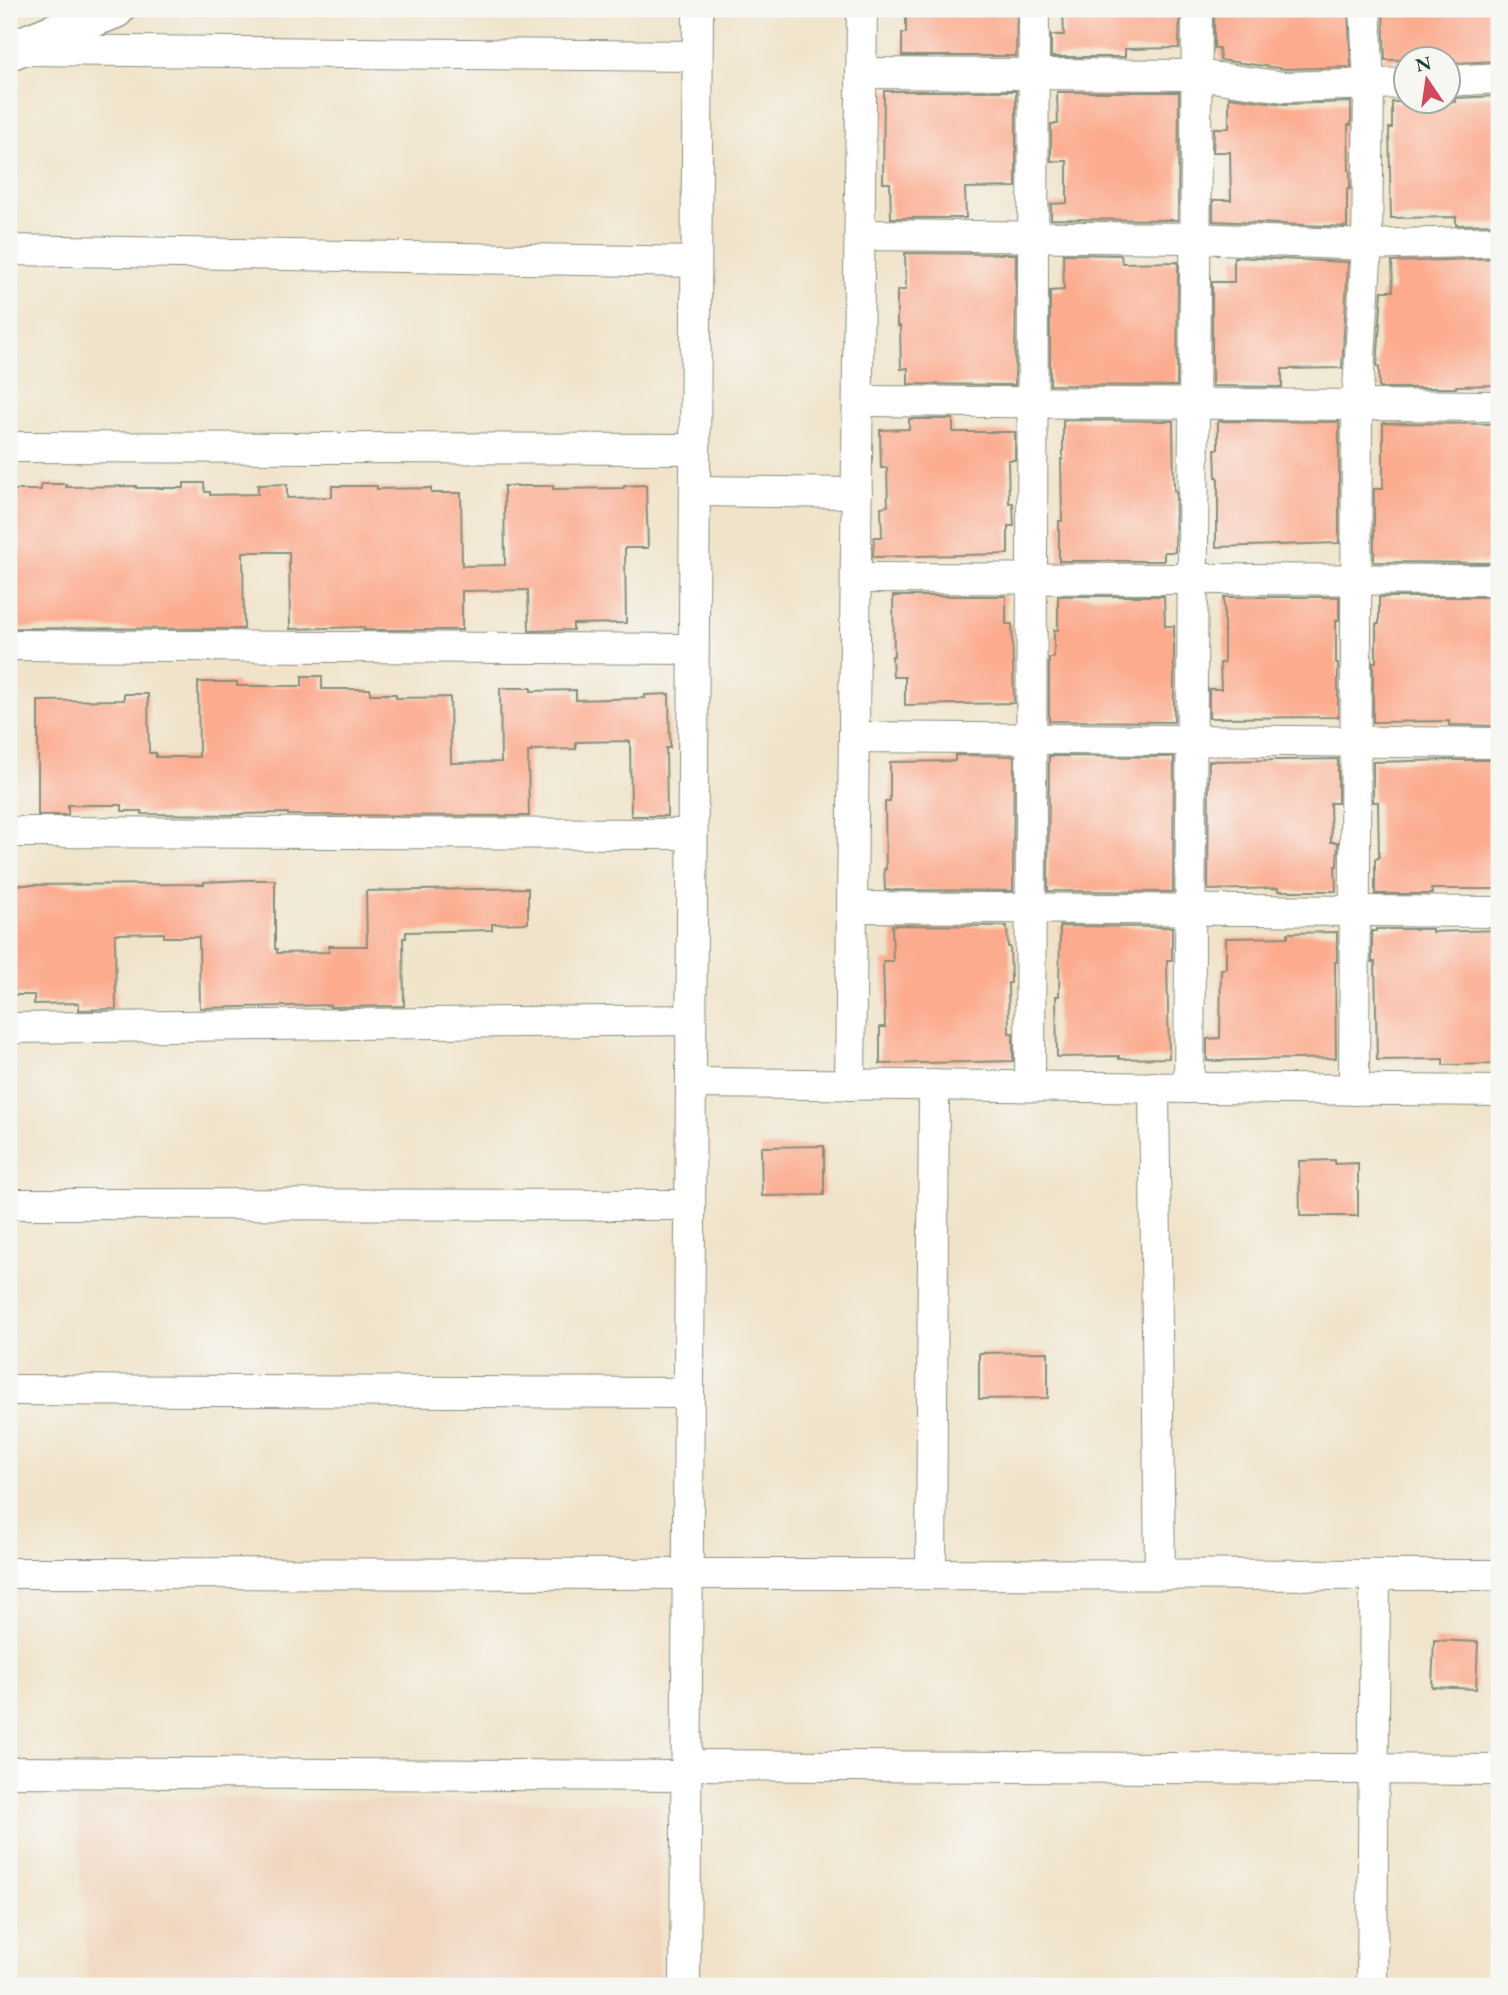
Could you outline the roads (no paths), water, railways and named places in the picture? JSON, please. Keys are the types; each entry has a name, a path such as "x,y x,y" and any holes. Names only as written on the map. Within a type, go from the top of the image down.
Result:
{"main road":[{"path":"10,51 115,9"}],"street":[{"path":"685,1986 698,9"},
{"path":"850,1085 862,9"},
{"path":"1030,1086 1034,9"},
{"path":"1189,1088 1198,9"},
{"path":"1354,1090 1357,405 1367,245 1369,85 1365,9"},
{"path":"10,51 697,56"},
{"path":"862,73 1197,75 1284,87 1392,84"},
{"path":"1462,80 1499,78"},
{"path":"860,235 1196,238 1367,245 1499,242"},
{"path":"9,250 696,262"},
{"path":"858,401 1499,405"},
{"path":"9,447 695,449"},
{"path":"695,491 857,493"},
{"path":"856,578 1499,580"},
{"path":"9,645 694,649"},
{"path":"854,737 1499,743"},
{"path":"9,832 692,834"},
{"path":"852,907 1499,912"},
{"path":"9,1028 691,1020"},
{"path":"691,1083 1499,1091"},
{"path":"931,1574 934,1085"},
{"path":"1154,1087 1160,1574"},
{"path":"9,1204 690,1205"},
{"path":"9,1390 689,1393"},
{"path":"9,1573 1499,1575"},
{"path":"1372,1986 1375,1575"},
{"path":"9,1772 1499,1770"}]}
